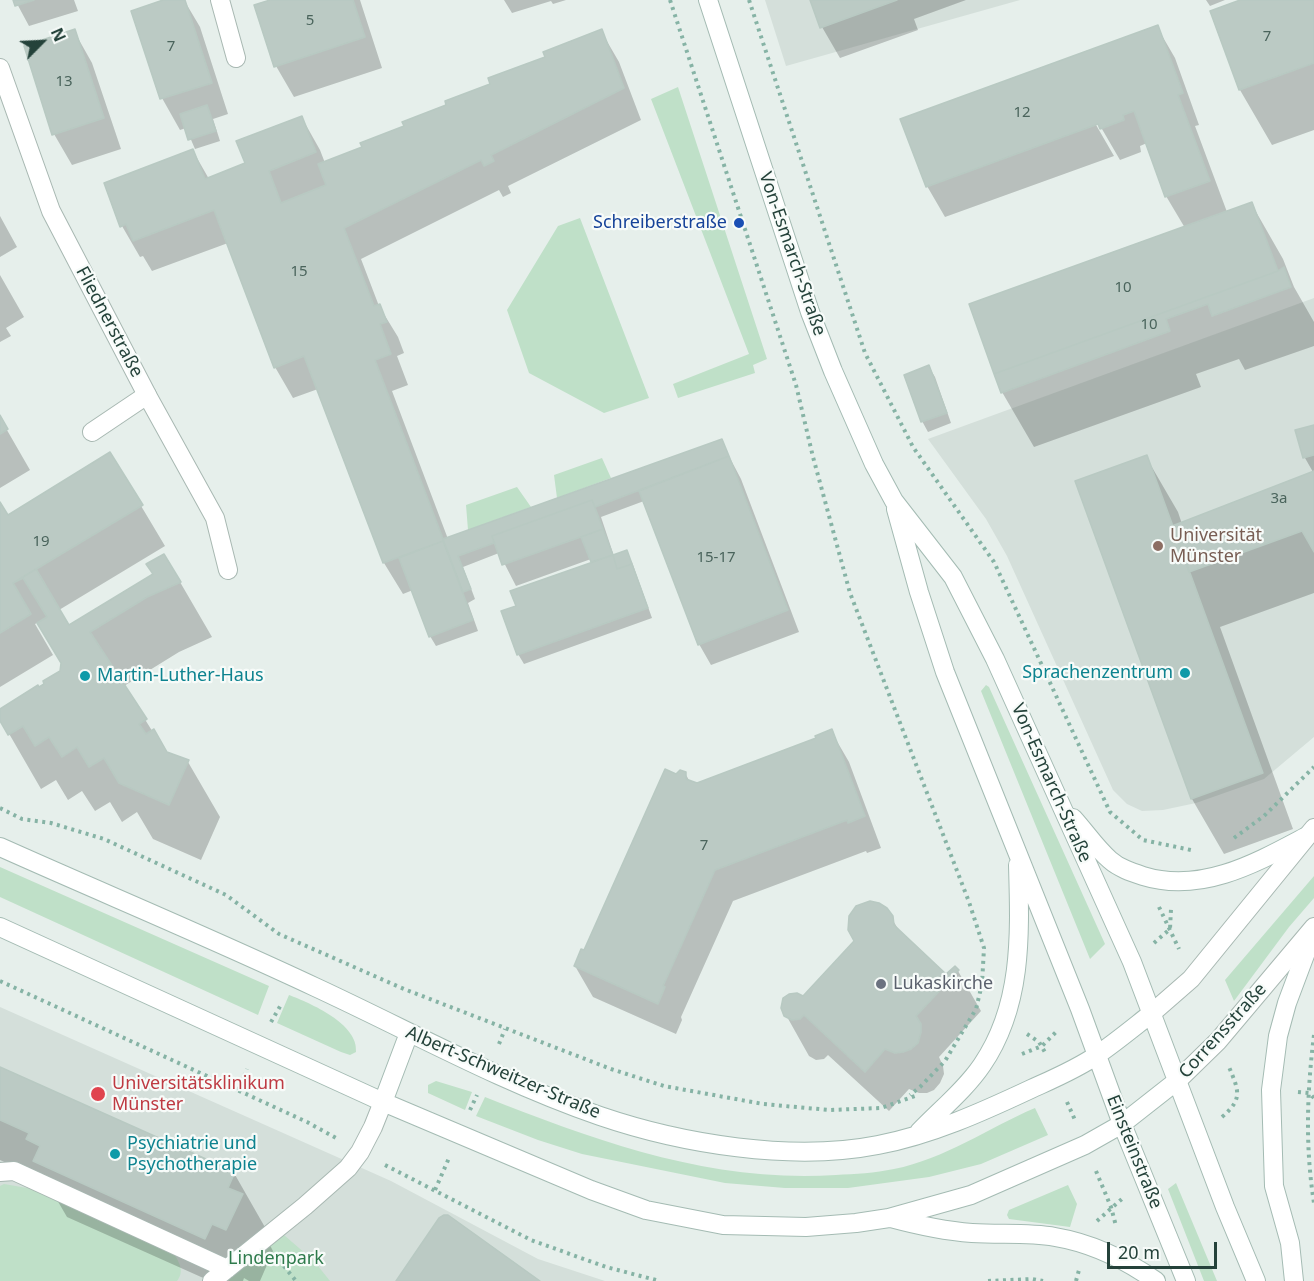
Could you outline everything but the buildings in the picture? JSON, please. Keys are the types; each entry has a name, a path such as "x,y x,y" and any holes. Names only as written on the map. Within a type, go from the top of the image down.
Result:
{"street":[{"path":"220,0 236,58"},
{"name":"Von-Esmarch-Straße","path":"708,0 810,312 832,371 874,464 894,501 954,577 995,660 1132,962 1178,1080"},
{"name":"Fliednerstraße","path":"0,68 51,211 147,395 215,518 228,570"},
{"path":"92,432 147,395"},
{"name":"Von-Esmarch-Straße","path":"894,501 919,592 945,672 1097,1056"},
{"path":"1060,803 1110,860 1125,869 1151,878 1189,880 1230,873 1246,868 1310,833"},
{"path":"1152,1013 1191,979 1310,833"},
{"name":"Albert-Schweitzer-Straße","path":"0,848 295,978 553,1098 600,1116 679,1138 758,1148 809,1150 879,1145 915,1136 963,1119 1097,1056 1152,1013"},
{"path":"915,1136 976,1073 1005,1022 1014,987 1020,939 1018,854"},
{"path":"0,927 383,1102 591,1190 646,1210 723,1225 778,1228 833,1226 889,1218 971,1195 1085,1145 1122,1124"},
{"path":"1294,1281 1290,1243 1274,1186 1271,1090 1278,1036 1287,1003 1314,929"},
{"name":"Corrensstraße","path":"1122,1124 1178,1080 1218,1041 1314,929"},
{"path":"212,1281 314,1199 348,1168 360,1152 373,1127 409,1033"},
{"name":"Einsteinstraße","path":"1097,1056 1186,1281"},
{"path":"1178,1080 1225,1207 1256,1281"},
{"path":"0,1172 14,1171 227,1269"},
{"path":"889,1218 972,1233 1034,1234 1057,1237 1095,1248 1127,1263 1156,1281"}],"path":[{"path":"670,0 796,385 850,593 969,902 984,948 982,984 976,1009 945,1061 920,1087 904,1099"},
{"path":"749,0 866,353 914,447 994,562 1110,812 1143,840 1203,852"},
{"path":"1232,840 1264,816 1314,767"},
{"path":"0,808 22,819 51,823 113,843 226,895 279,934 319,952 466,1014 611,1069 664,1086 763,1104 829,1110 881,1108 925,1092"},
{"path":"1170,929 1181,953"},
{"path":"238,1090 258,1045 295,978 319,952"},
{"path":"0,981 307,1122 360,1152 531,1240 606,1267 660,1281"},
{"path":"1005,1022 1039,1042 1044,1048 1111,1207"},
{"path":"1314,1035 1307,1132 1314,1203"},
{"path":"1229,1067 1238,1088 1237,1100"},
{"path":"1309,1093 1314,1098"},
{"path":"988,1281 1014,1279 1043,1281"}],"shaded area":[{"path":"765,0 1020,0 786,66"},
{"name":"Universität Münster","path":"1314,298 1314,737 1264,779 1196,803 1163,810 1142,811 1127,804 1113,790 1007,556 986,519 928,439"},
{"name":"Universitätsklinikum Münster","path":"0,1007 391,1181 538,1259 605,1281 0,1281"}],"green space":[{"path":"678,87 767,359 753,365 755,373 678,398 673,384 749,354 651,99"},
{"path":"580,218 649,398 604,413 529,373 507,310 558,226"},
{"path":"602,458 611,478 557,498 554,475"},
{"path":"517,487 531,507 468,530 466,505"},
{"path":"986,685 989,687 1105,944 1090,959 981,691"},
{"path":"0,867 269,986 258,1015 0,897"},
{"path":"1314,876 1314,898 1289,927 1234,1001 1225,980"},
{"path":"289,995 320,1009 342,1024 350,1032 355,1042 356,1052 350,1055 341,1052 277,1023"},
{"path":"436,1081 472,1092 465,1110 428,1093 428,1085"},
{"path":"485,1097 613,1144 700,1166 744,1173 790,1176 836,1175 887,1170 913,1164 949,1151 1035,1108 1048,1135 981,1164 929,1177 848,1188 785,1188 725,1183 582,1154 476,1116"},
{"path":"1176,1183 1217,1281 1204,1281 1168,1189"},
{"path":"4,1184 33,1189 173,1252 181,1274 177,1281 0,1281 0,1186"},
{"path":"1068,1185 1077,1204 1070,1227 1009,1219 1007,1215 1009,1210"},
{"name":"Lindenpark","path":"277,1229 314,1261 330,1281 229,1281 227,1269"}],"place":[{"name":"Schreiberstraße","path":"739,223"},
{"name":"Universität Münster","path":"1158,546"},
{"name":"Sprachenzentrum","path":"1185,673"},
{"name":"Martin-Luther-Haus","path":"85,676"},
{"name":"Lukaskirche","path":"881,984"},
{"name":"Universitätsklinikum Münster","path":"98,1094"},
{"name":"Psychiatrie und Psychotherapie","path":"115,1154"}]}
